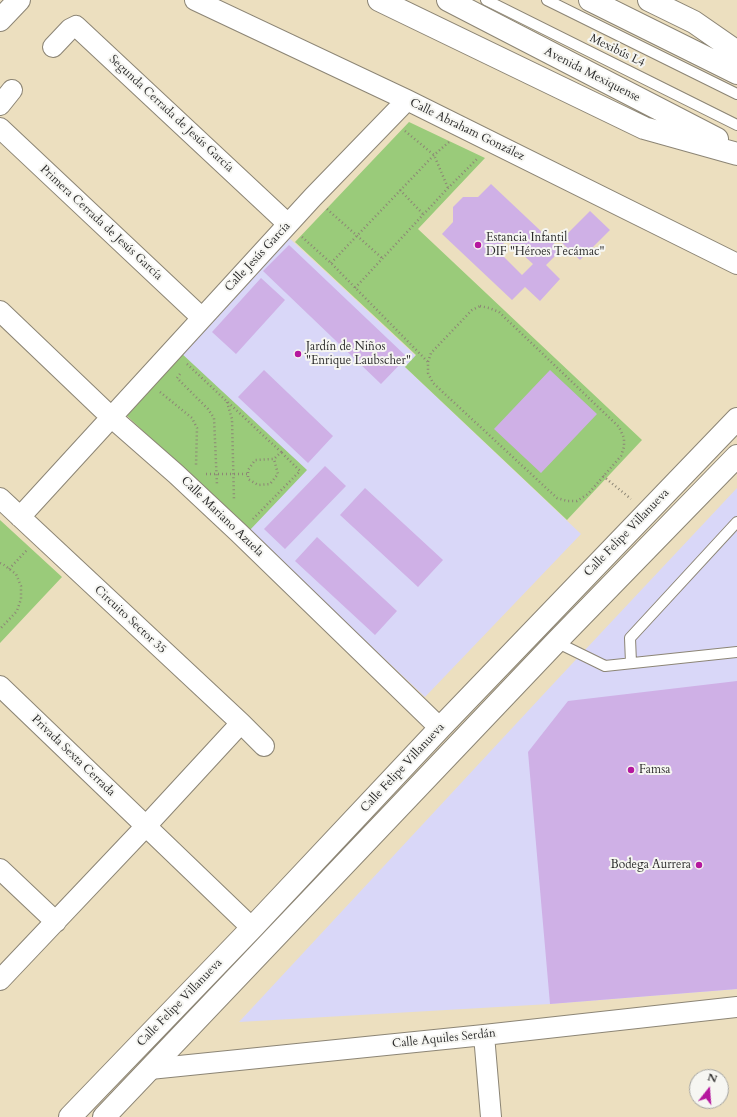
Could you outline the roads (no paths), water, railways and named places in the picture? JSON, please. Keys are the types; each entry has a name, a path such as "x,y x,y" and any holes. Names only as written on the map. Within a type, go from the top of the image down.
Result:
{"main road":[{"path":"0,20 19,0"},
{"path":"379,0 644,128 737,154"},
{"name":"Avenida Mexiquense","path":"448,0 737,149"},
{"path":"590,0 737,72"},
{"path":"649,0 694,22 737,52"},
{"name":"Calle Felipe Villanueva","path":"70,1117 252,928 440,728 737,419"},
{"name":"Calle Felipe Villanueva","path":"104,1117 556,642 737,456"},
{"path":"230,951 246,968"}],"street":[{"name":"Calle Abraham González","path":"195,0 494,142 737,264"},
{"name":"Segunda Cerrada de Jesús García","path":"53,47 70,29 76,26 288,224"},
{"name":"Calle Jesús García","path":"112,417 313,197 407,100"},
{"name":"Primera Cerrada de Jesús García","path":"0,128 202,318"},
{"name":"Calle Mariano Azuela","path":"0,311 112,417 196,483 239,533 440,728"},
{"path":"20,517 112,417"},
{"name":"Circuito Sector 35","path":"0,498 264,746"},
{"name":"Privada Sexta Cerrada","path":"0,686 146,826"},
{"path":"0,980 146,826 240,723"},
{"path":"146,826 252,928"},
{"path":"0,869 56,922"},
{"name":"Calle Aquiles Serdán","path":"150,1068 484,1036 737,1007"},
{"path":"484,1036 491,1117"}],"lane":[{"name":"Mexibús L4","path":"486,0 737,125"},
{"name":"Mexibús L4","path":"547,0 737,94"},
{"path":"631,663 630,638 737,522"},
{"path":"556,642 605,666 737,652"}],"place":[{"name":"Estancia Infantil DIF \"Héroes Tecámac\"","path":"478,245"},
{"name":"Jardín de Niños \"Enrique Laubscher\"","path":"298,354"},
{"name":"Famsa","path":"631,770"},
{"name":"Bodega Aurrera","path":"699,865"}]}
